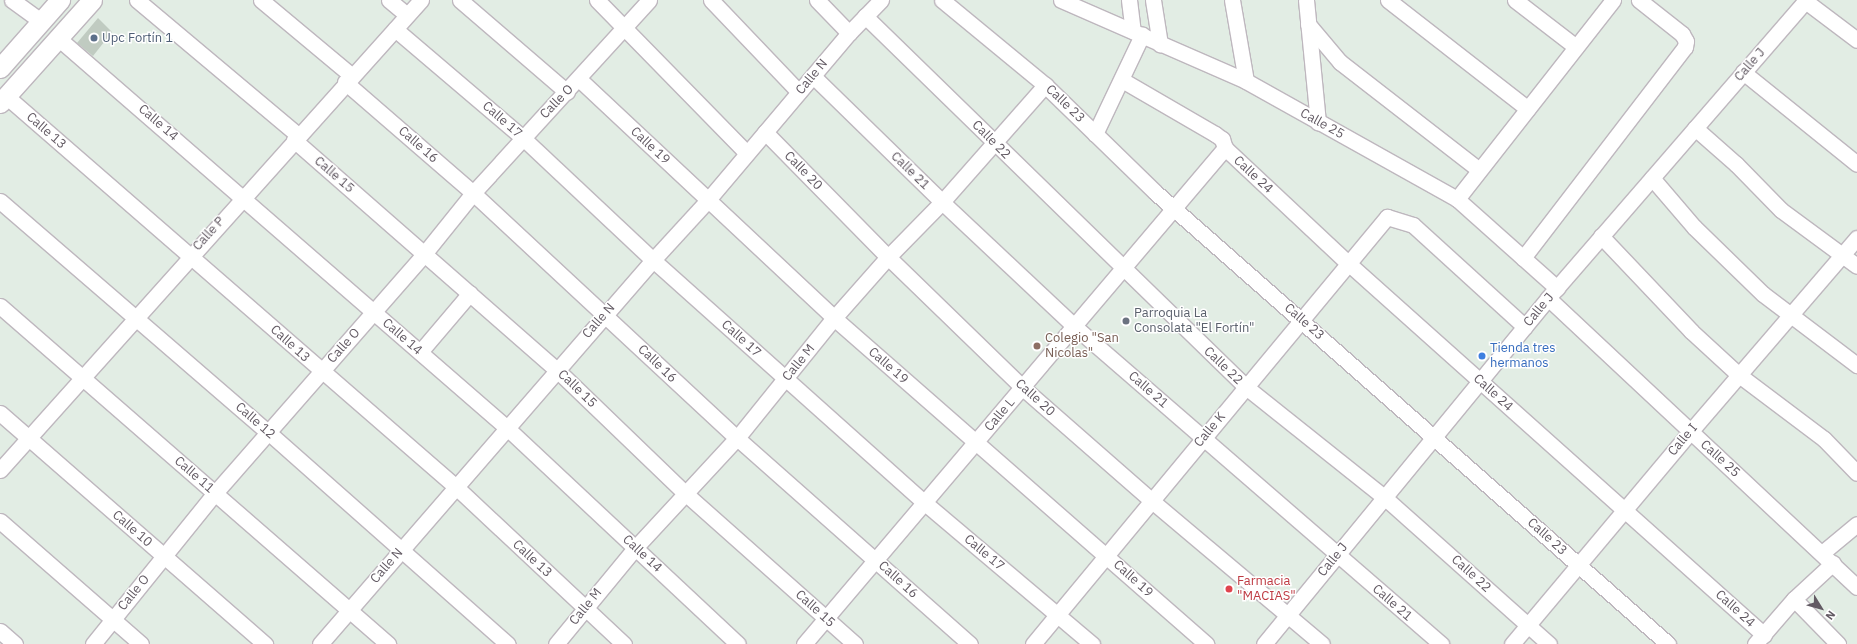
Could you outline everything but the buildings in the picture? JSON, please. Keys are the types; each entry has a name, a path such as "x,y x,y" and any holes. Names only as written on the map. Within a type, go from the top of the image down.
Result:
{"street":[{"path":"12,0 41,21"},
{"path":"0,68 60,0"},
{"path":"3,100 92,0"},
{"name":"Calle 15","path":"137,0 296,137 424,254 557,370 686,494 855,644"},
{"name":"Calle 16","path":"261,0 473,193 737,438 970,644"},
{"path":"389,0 407,15"},
{"name":"Calle P","path":"0,470 243,196 421,0"},
{"path":"460,0 567,92"},
{"path":"597,0 748,154"},
{"name":"Calle O","path":"93,644 215,493 374,313 473,193 579,79 649,0"},
{"path":"711,0 799,92"},
{"path":"817,0 849,33"},
{"name":"Calle N","path":"320,644 653,260 708,201 849,33 881,0"},
{"name":"Calle 23","path":"942,0 1045,85 1174,208 1435,436 1668,644"},
{"name":"Calle 25","path":"1061,0 1246,81 1457,199 1523,258 1552,293 1690,432 1828,558 1857,587"},
{"path":"1095,134 1122,80 1138,33 1129,0"},
{"path":"1153,0 1160,44"},
{"path":"1232,0 1246,81"},
{"path":"1306,0 1318,122"},
{"path":"1388,0 1528,108"},
{"path":"1515,0 1576,47"},
{"path":"1457,199 1613,0"},
{"path":"1523,258 1685,48 1686,41 1682,34 1639,0"},
{"path":"1805,0 1857,40"},
{"name":"Calle J","path":"1264,644 1552,293 1805,0"},
{"name":"Calle 22","path":"865,16 1122,269 1246,387 1384,497 1549,644"},
{"path":"1308,24 1340,62 1480,170"},
{"name":"Calle 17","path":"395,28 523,138 653,260 925,503 1092,644"},
{"name":"Calle 14","path":"58,38 243,196 374,313 507,428 738,644"},
{"path":"1743,72 1857,164"},
{"name":"Calle 21","path":"813,76 942,202 1074,326 1441,644"},
{"name":"Calle 19","path":"579,79 834,318 1206,644"},
{"path":"1122,80 1216,134 1222,139 1225,148"},
{"name":"Calle M","path":"556,644 635,548 737,438 834,318 888,257 942,202 1045,85"},
{"name":"Calle 13","path":"3,100 190,256 321,372 456,487 624,644"},
{"path":"1695,128 1736,164 1781,210 1857,266"},
{"name":"Calle 20","path":"765,132 888,257 1023,388 1152,501 1322,644"},
{"name":"Calle L","path":"804,644 1023,388 1225,148"},
{"name":"Calle 24","path":"1225,148 1348,263 1624,510 1760,640"},
{"path":"1652,178 1694,227 1763,294 1857,365"},
{"name":"Calle 12","path":"0,201 268,432 508,644"},
{"name":"Calle K","path":"1033,644 1387,217 1413,225 1524,327"},
{"path":"1601,236 1691,331 1739,375 1824,440 1857,473"},
{"name":"Calle I","path":"1512,644 1529,626 1690,432 1857,238"},
{"path":"420,352 470,293"},
{"name":"Calle 11","path":"0,306 388,644"},
{"name":"Calle 10","path":"0,413 265,644"},
{"path":"0,521 141,644"},
{"path":"1760,640 1857,524"},
{"path":"1794,599 1838,644"},
{"path":"0,631 15,644"}],"place":[{"name":"Upc Fortín 1","path":"94,38"},
{"name":"Parroquia La Consolata \"El Fortín\"","path":"1126,321"},
{"name":"Colegio \"San Nicolas\"","path":"1037,346"},
{"name":"Tienda tres hermanos","path":"1482,356"},
{"name":"Farmacia \"MACIAS\"","path":"1229,589"}]}
